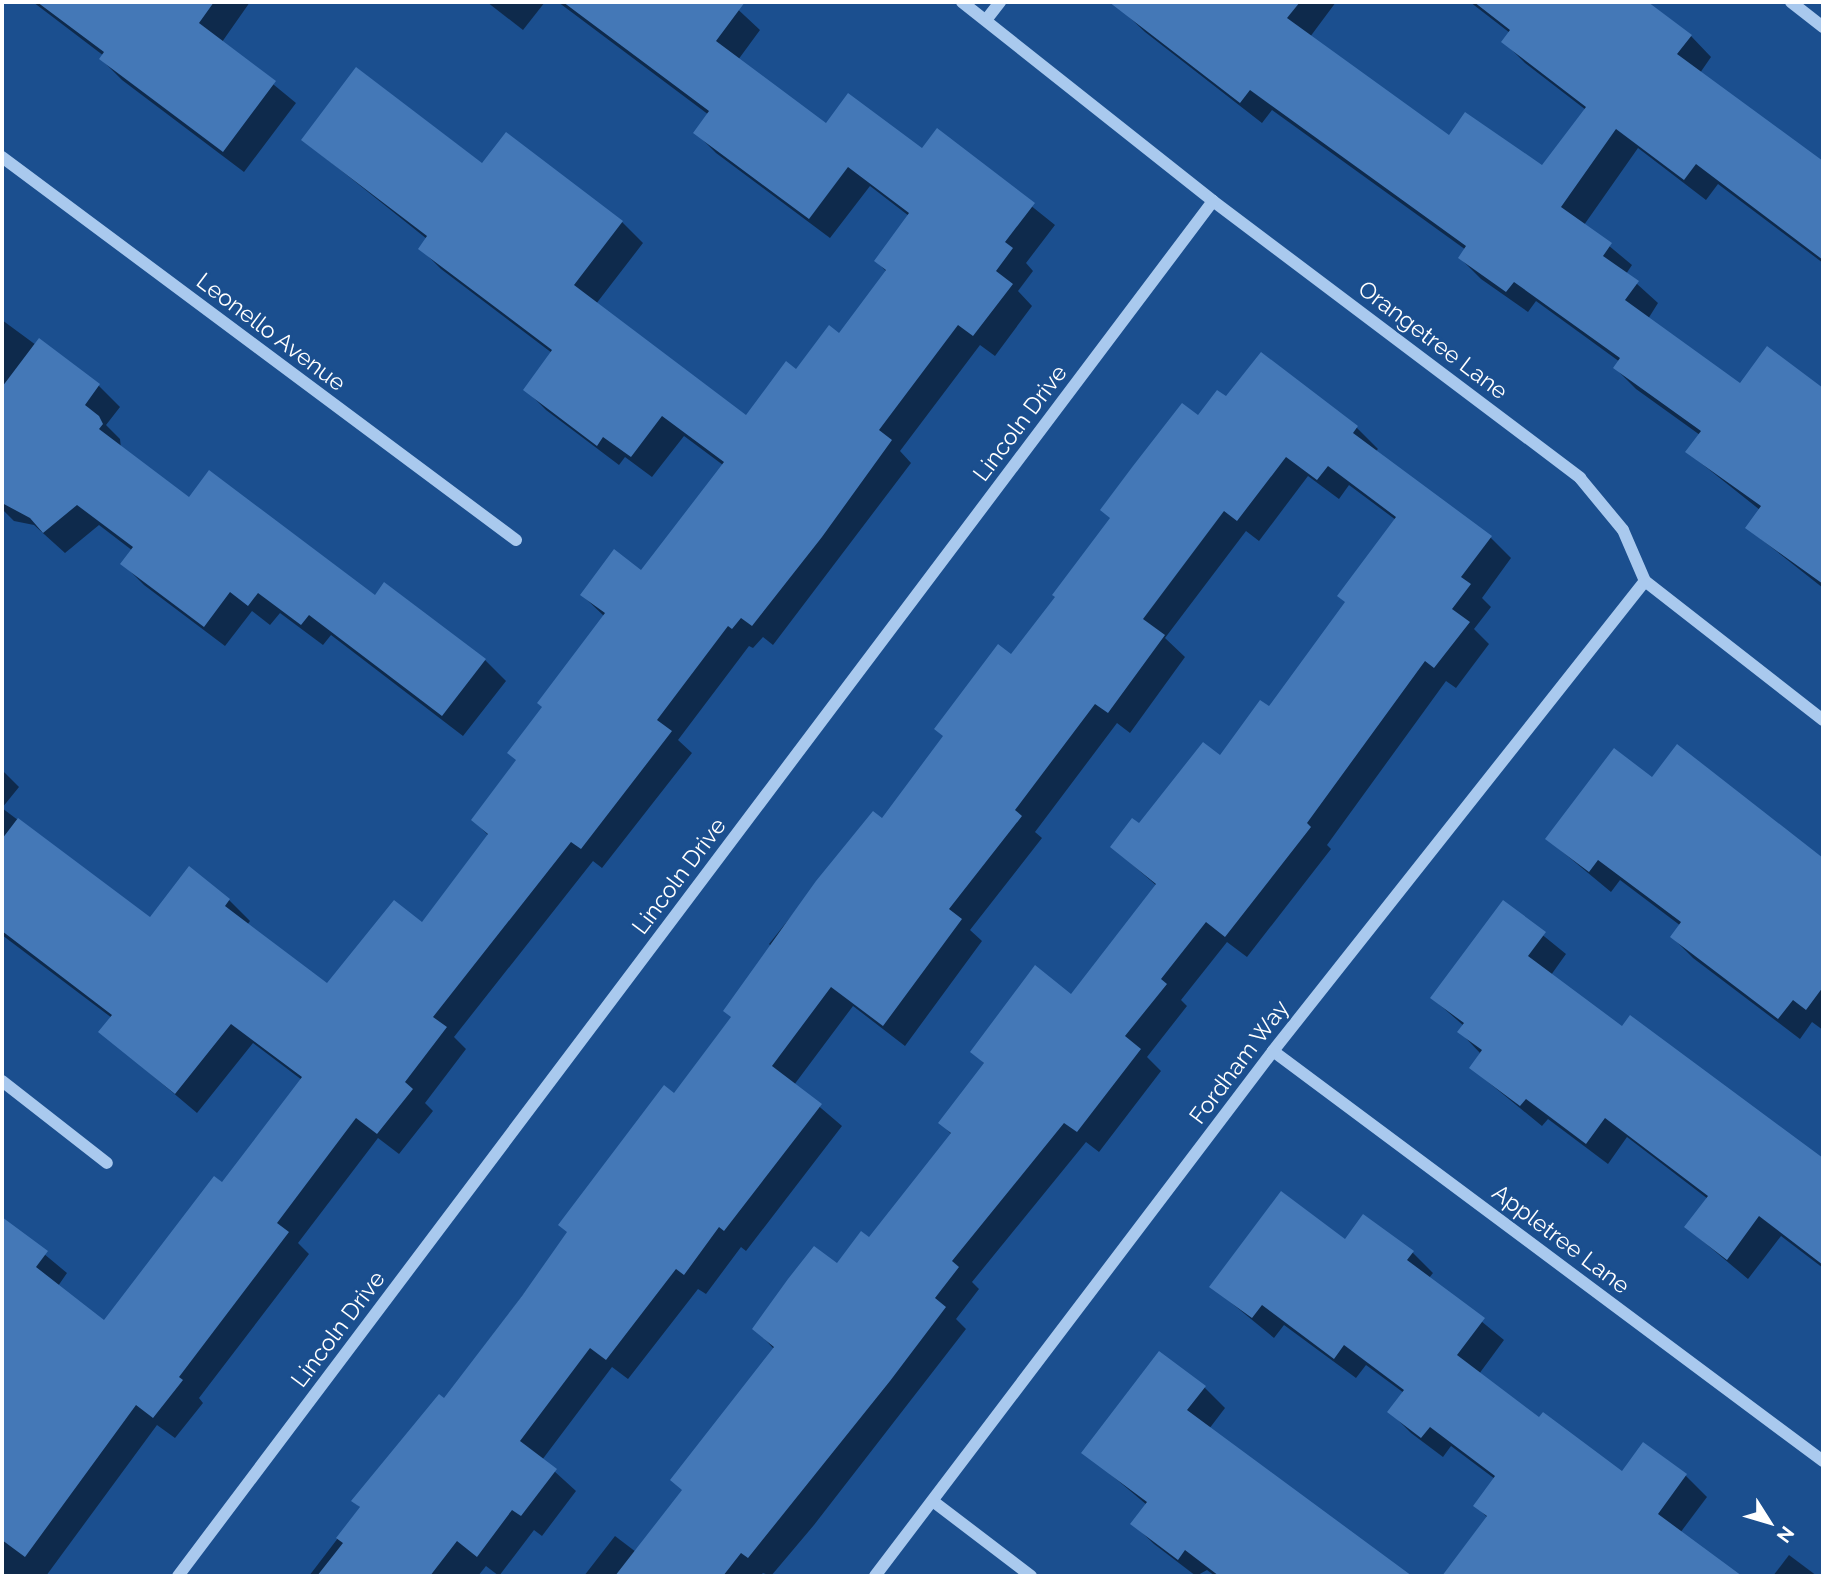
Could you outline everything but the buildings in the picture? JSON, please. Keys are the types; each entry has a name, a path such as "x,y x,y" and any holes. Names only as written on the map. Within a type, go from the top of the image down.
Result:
{"street":[{"name":"Orangetree Lane","path":"961,2 1213,201 1580,478 1623,530 1644,581 1823,720"},
{"path":"986,20 1000,2"},
{"path":"1791,2 1823,27"},
{"name":"Leonello Avenue","path":"2,157 516,540"},
{"name":"Lincoln Drive","path":"178,1576 1213,201"},
{"name":"Fordham Way","path":"875,1576 934,1502 1273,1051 1644,581"},
{"name":"Appletree Lane","path":"1273,1051 1823,1461"},
{"path":"2,1081 107,1163"},
{"path":"934,1502 1031,1576"}]}
